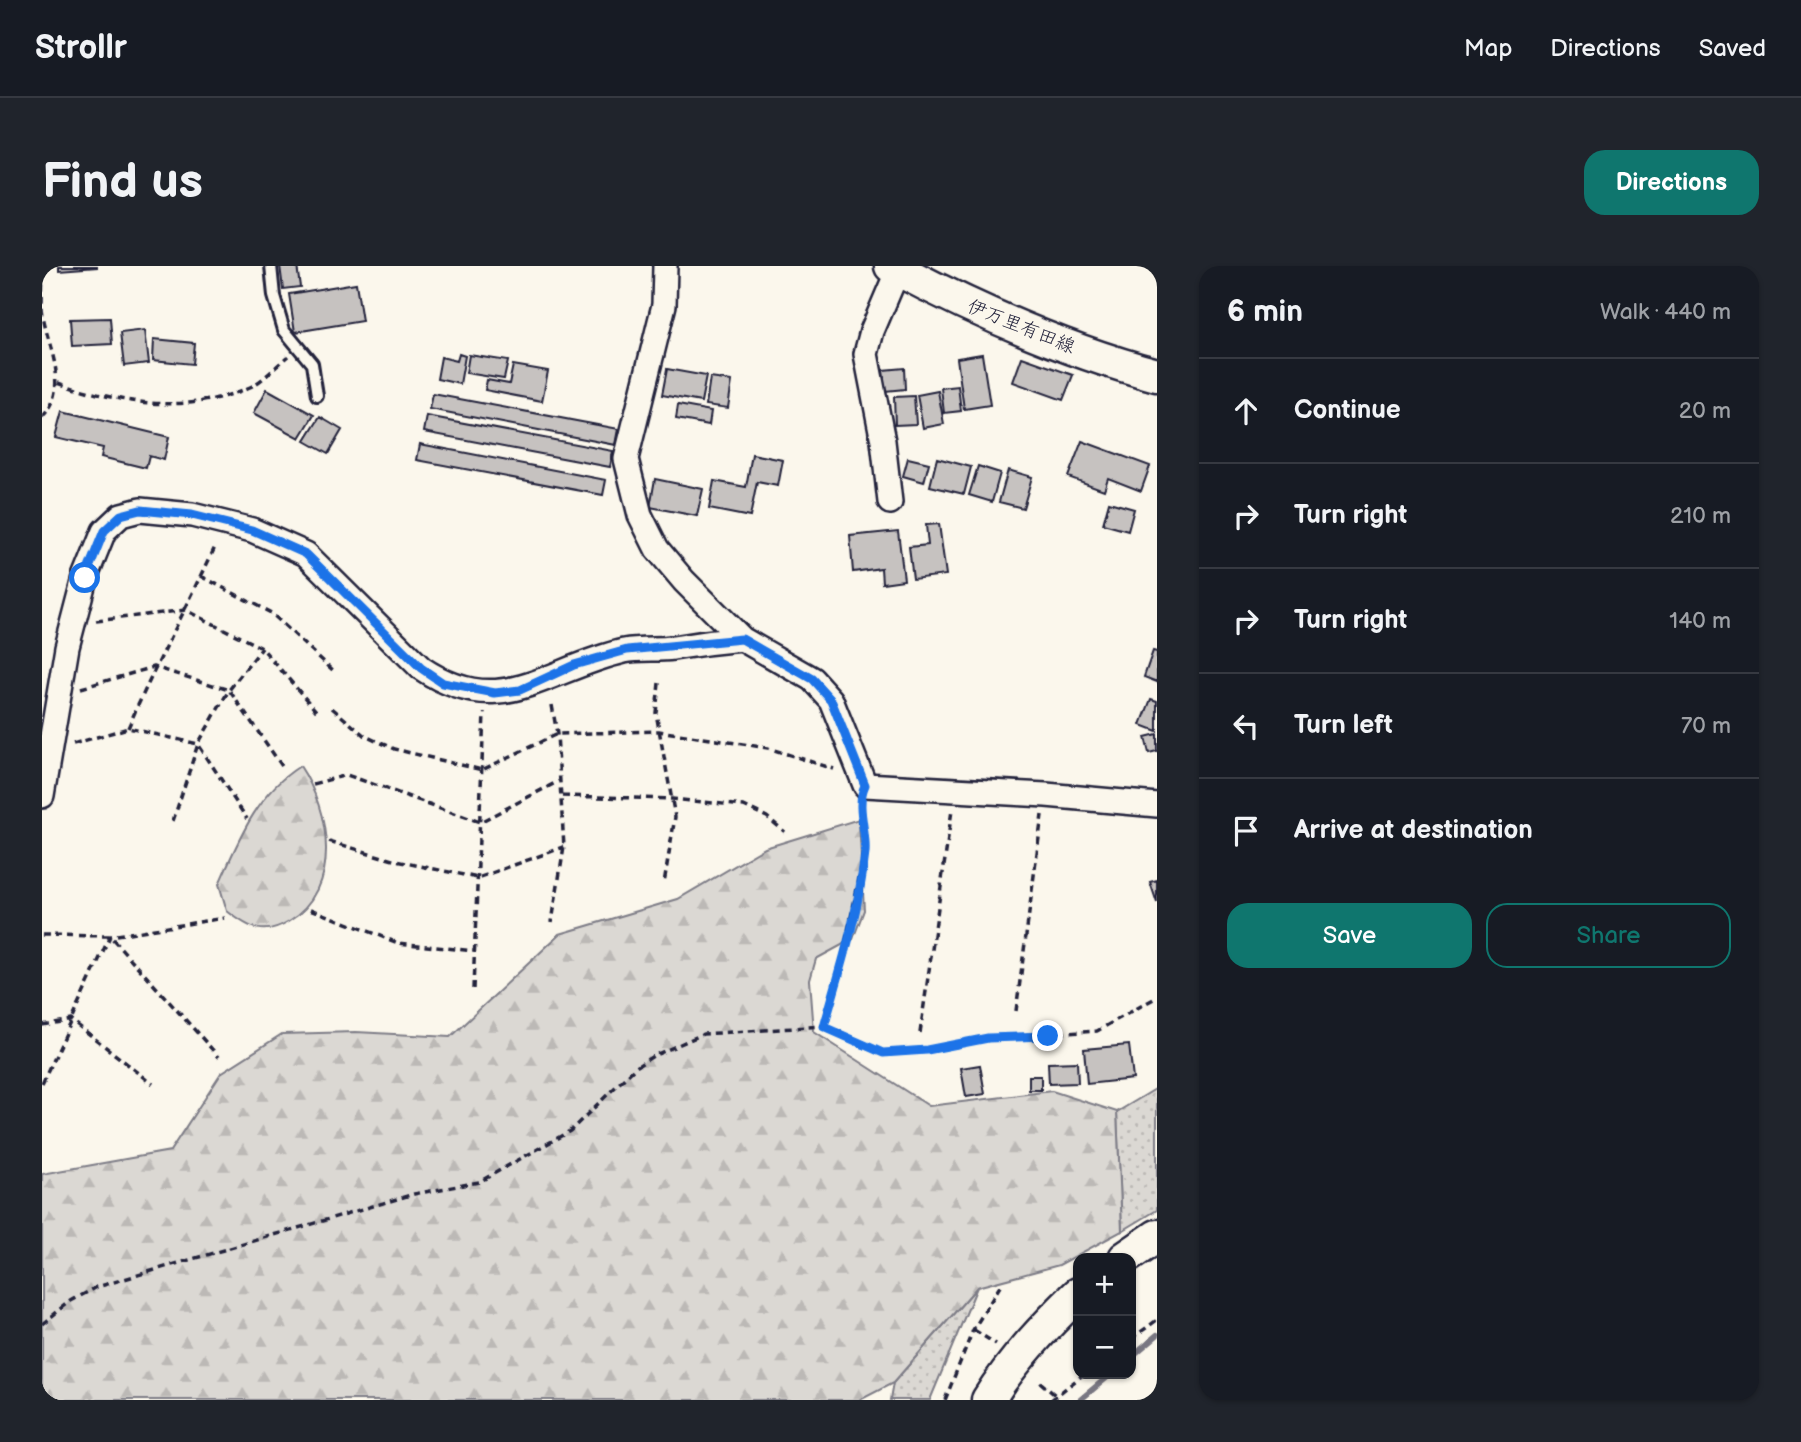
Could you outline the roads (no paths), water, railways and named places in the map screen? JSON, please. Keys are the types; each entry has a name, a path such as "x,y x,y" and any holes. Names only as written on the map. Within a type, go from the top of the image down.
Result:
{"main road":[{"name":"伊万里有田線","path":"894,268 1006,324 1114,364 1157,375"},
{"path":"1132,1253 1157,1236"},
{"path":"988,1400 1006,1371 1038,1332 1073,1299"}],"street":[{"path":"665,266 664,305 626,459 640,515 657,549 684,581 742,639 812,679 831,700 856,779 1157,806"},
{"path":"890,502 883,441 866,354 894,268"},
{"path":"42,796 67,647 85,578 104,531 121,515 140,510 192,515 252,530 306,554 421,668 443,683 495,693 520,690 574,665 627,650 742,639"}],"lane":[{"path":"271,266 274,296 284,330 312,364 317,396"}],"waterway":[{"path":"1136,1353 1157,1335"},
{"path":"1080,1400 1105,1379"}]}
